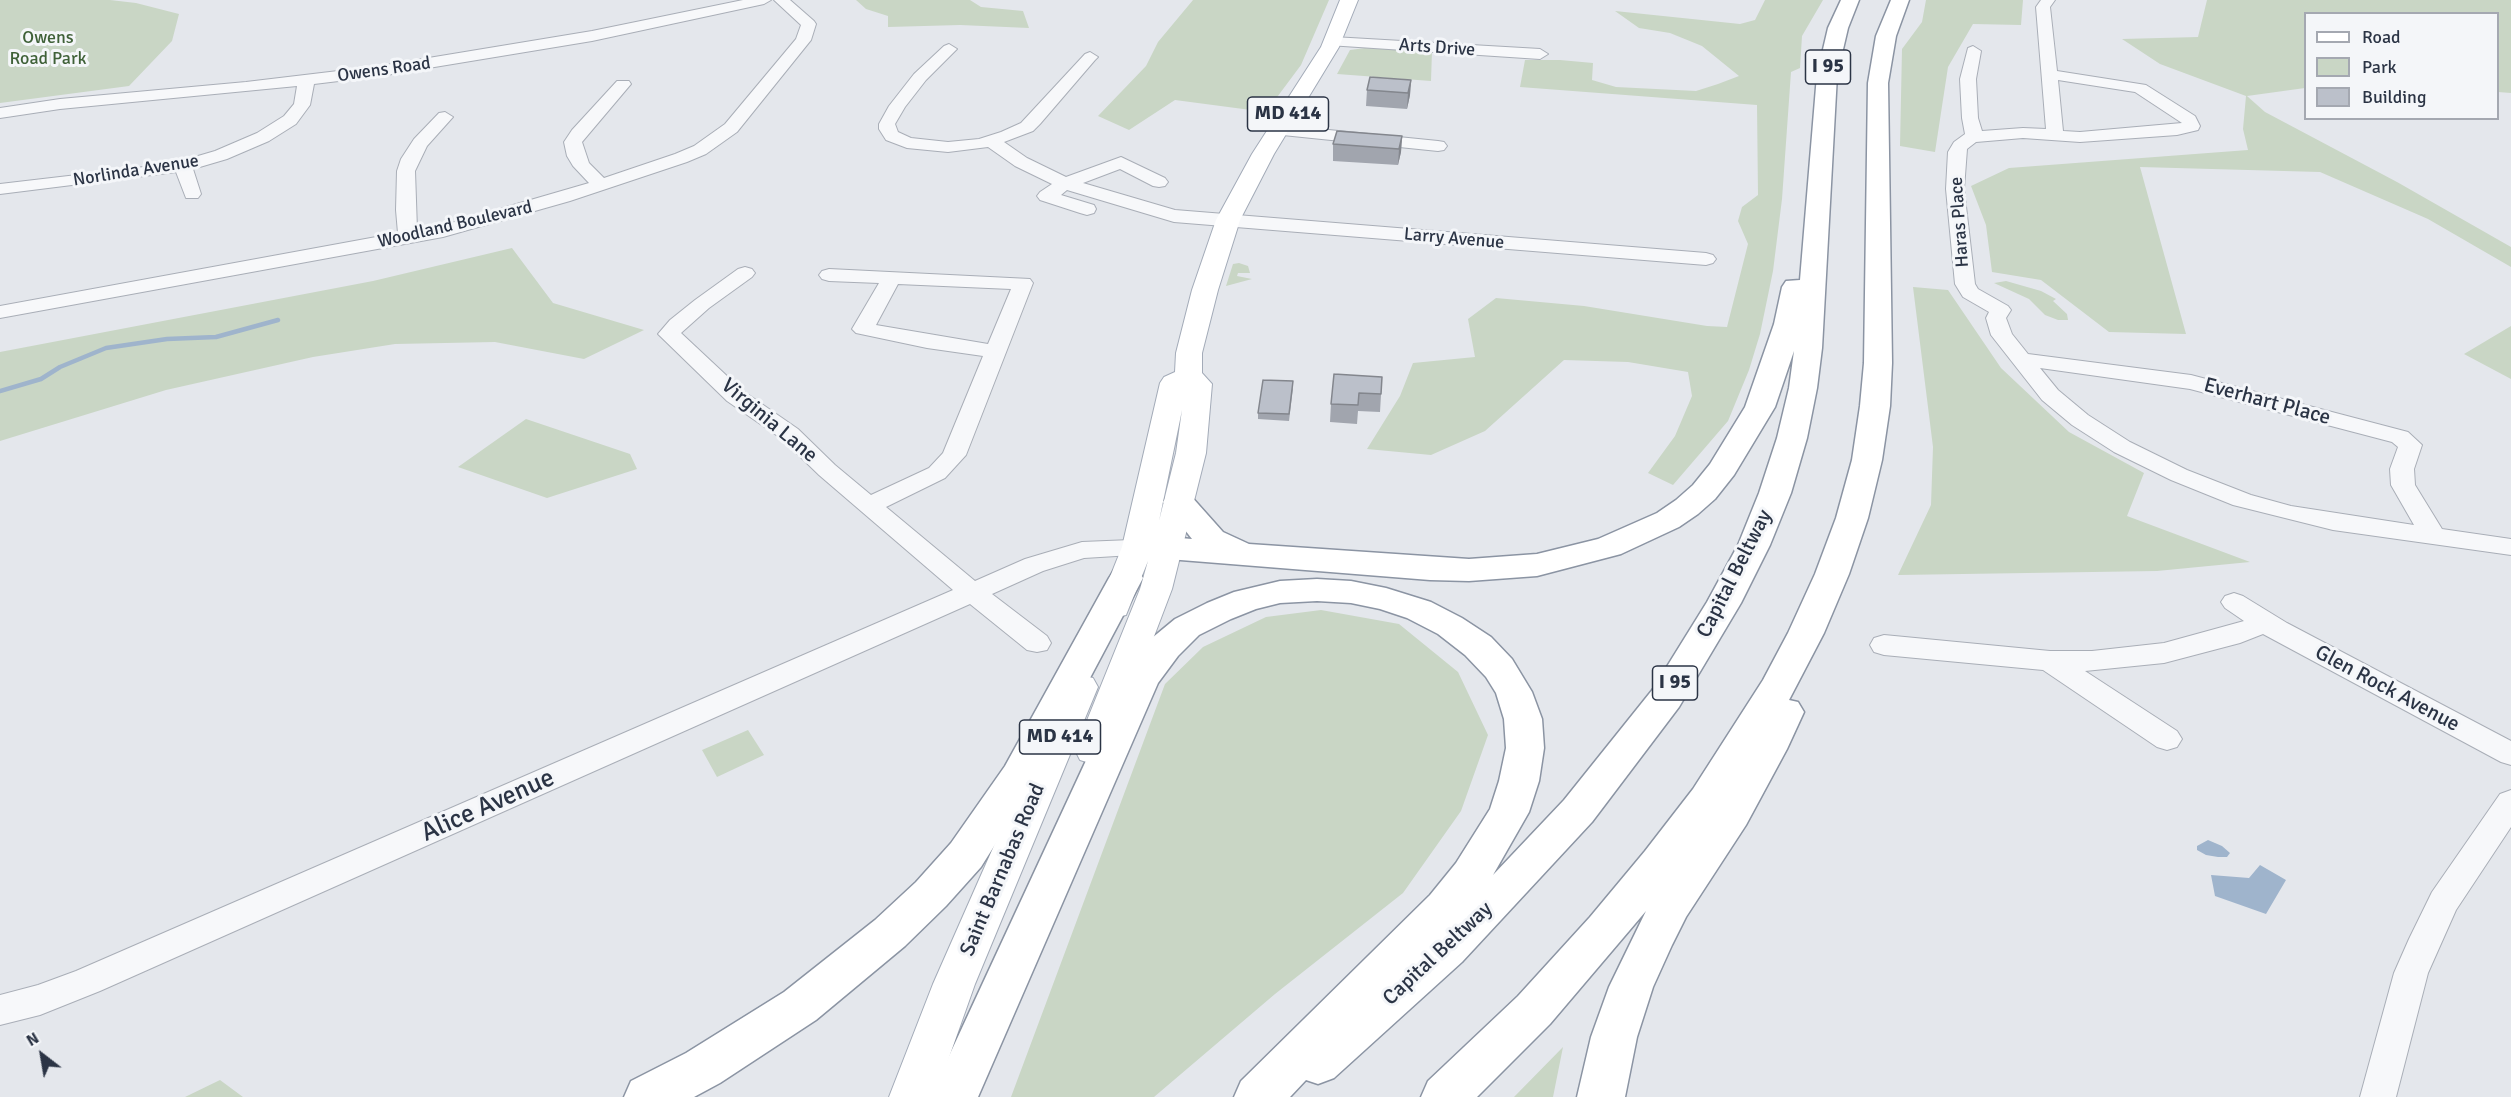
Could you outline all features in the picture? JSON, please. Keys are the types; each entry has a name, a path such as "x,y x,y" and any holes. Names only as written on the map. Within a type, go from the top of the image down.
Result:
{"highway":[{"name":"Capital Beltway","path":"1278,1097 1448,949 1548,845 1598,787 1652,717 1724,603 1754,546 1775,494 1792,438 1803,388 1826,86 1831,50 1850,0"},
{"name":"I 95","path":"1445,1097 1534,1010 1605,930 1707,800 1779,685 1806,633 1832,574 1852,518 1867,460 1878,363 1878,83 1886,36 1900,0"},
{"path":"648,1097 703,1068 800,1006 890,933 938,886 966,855 1019,776 1144,558 1247,555 1430,569 1469,570 1518,567 1572,557 1609,547 1668,520 1687,507 1704,492 1734,452 1760,407 1772,377 1788,324 1822,137"},
{"path":"1179,502 1191,520 1211,539 1247,555"},
{"path":"1601,1097 1614,1036 1631,987 1652,940 1671,905 1732,814 1768,749 1814,649 1840,577 1852,518"},
{"path":"953,1097 1140,683 1151,664 1165,647 1187,627 1218,611 1246,600 1280,592 1317,590 1351,592 1386,599 1419,610 1450,626 1478,646 1499,668 1514,692 1523,719 1525,748 1519,781 1509,812 1472,875 1445,907 1258,1097"}],"main road":[{"name":"Saint Barnabas Road","path":"1188,376 1189,353 1205,290 1228,220 1253,170 1333,42 1350,0"},
{"name":"Saint Barnabas Road","path":"912,1097 954,984 1144,558 1179,502 1191,453 1196,412 1197,384 1188,376"},
{"name":"Saint Barnabas Road","path":"953,1097 992,994 1105,721 1156,589 1144,558 1174,383 1188,376"}],"street":[{"name":"Owens Road","path":"0,113 60,104 306,81 411,66 592,36 764,0"},
{"name":"Woodland Boulevard","path":"0,312 408,238 499,217 601,185 699,150 731,128 808,32 807,20 781,0"},
{"path":"2048,0 2043,7 2055,135"},
{"name":"Arts Drive","path":"1333,42 1540,54"},
{"path":"949,49 897,106 889,118 888,132 892,136 907,142 938,147 957,147 990,141 1027,127 1090,57"},
{"path":"1973,51 1968,79 1973,137 2010,133 2080,137 2177,130 2192,126 2189,120 2140,88 2048,74"},
{"name":"Norlinda Avenue","path":"0,189 183,166 235,149 279,129 294,116 303,105 306,81"},
{"path":"601,185 582,166 576,156 573,142 623,84"},
{"path":"408,238 405,210 406,171 420,143 445,117"},
{"path":"1278,130 1438,146"},
{"name":"Haras Place","path":"1973,137 1960,146 1957,152 1955,189 1965,284 1970,293 2001,310 1996,318 1999,329 2020,359"},
{"name":"Larry Avenue","path":"990,141 1020,162 1065,184 1156,211 1203,219 1706,258"},
{"path":"1149,225 1046,196 1065,184 1121,162 1159,182"},
{"path":"183,166 192,194"},
{"name":"Virginia Lane","path":"745,273 676,324 669,334 735,396 790,434 827,470 1037,644"},
{"path":"829,275 1023,283 954,455 937,473 869,505"},
{"path":"891,279 863,329 927,342 997,352"},
{"path":"2020,359 2050,395 2080,420 2122,447 2179,475 2242,500 2289,513 2511,547"},
{"name":"Everhart Place","path":"2020,359 2191,382 2400,437 2410,445 2402,469 2403,485 2433,536"},
{"path":"972,592 1070,553 1092,548 1144,558"},
{"name":"Alice Avenue","path":"0,1010 40,1000 88,981 972,592"},
{"name":"Glen Rock Avenue","path":"2234,602 2265,622 2511,754"},
{"path":"1884,645 2050,662 2092,662 2164,653 2230,636 2265,622"},
{"path":"2050,662 2167,739"},
{"path":"2378,1097 2411,973 2421,949 2444,902 2511,802"}],"green space":[{"name":"Owens Road Park","path":"0,0 110,0 136,3 179,14 172,41 129,86 0,103"},
{"path":"856,0 970,0 981,7 1023,11 1029,28 960,25 888,27 888,16 866,9"},
{"path":"1193,0 1329,0 1301,65 1266,112 1175,100 1129,130 1098,116 1146,66 1158,42"},
{"path":"1765,0 1823,0 1802,36 1800,68 1791,72 1782,199 1773,271 1760,334 1749,370 1728,421 1673,485 1648,473 1675,436 1692,396 1688,372 1628,362 1564,360 1485,431 1431,455 1367,449 1400,396 1413,363 1475,357 1468,319 1496,298 1584,306 1707,326 1727,327 1748,244 1738,221 1742,207 1758,195 1757,105 1520,87 1525,60 1593,63 1592,80 1616,87 1696,91 1718,84 1739,76 1702,46 1670,33 1639,28 1615,11 1740,24 1755,20"},
{"path":"1926,0 2023,0 2021,25 1973,24 1948,67 1935,152 1900,146 1902,49 1922,22"},
{"path":"2207,0 2511,0 2511,93 2499,92 2499,12 2304,12 2304,88 2247,96 2265,112 2397,182 2511,247 2511,267 2428,219 2320,172 2140,167 2186,334 2109,332 2041,280 1992,272 1986,225 1971,186 2009,168 2248,150 2243,129 2246,96 2160,64 2122,39 2198,37"},
{"path":"1365,48 1432,51 1431,81 1337,74 1350,50"},
{"path":"512,248 553,303 644,330 584,359 495,342 395,344 313,357 166,390 0,441 0,352 373,281"},
{"path":"1233,264 1248,266 1250,273 1238,273 1237,276 1252,279 1226,286"},
{"path":"2006,281 2041,291 2056,299 2053,301 2067,314 2068,320 2058,320 2045,315 2029,299 1994,283"},
{"path":"1913,287 1948,290 2001,368 2069,432 2144,473 2127,516 2250,562 2157,571 1898,575 1931,505 1933,447"},
{"path":"2511,326 2511,379 2464,354"},
{"path":"526,419 630,454 637,469 547,498 458,467"},
{"path":"1321,610 1399,624 1458,672 1488,735 1461,811 1403,893 1275,994 1154,1097 1011,1097 1165,684 1203,647 1266,617"},
{"path":"748,730 764,755 717,777 702,750"},
{"path":"1563,1047 1553,1097 1514,1097"},
{"path":"220,1080 243,1097 185,1097"}],"water":[{"path":"2208,840 2222,846 2230,853 2227,857 2218,857 2206,855 2197,850 2197,846"},
{"path":"2260,865 2286,880 2266,914 2215,896 2211,875 2249,878"}],"building":[{"path":"1370,77 1411,80 1408,93 1367,90"},
{"path":"1337,131 1402,136 1399,149 1333,144"},
{"path":"1334,374 1382,377 1381,394 1359,393 1358,405 1331,404"},
{"path":"1263,380 1293,381 1289,414 1258,413"}],"waterway":[{"path":"0,391 41,379 60,367 106,348 167,339 216,337 278,320"}]}
